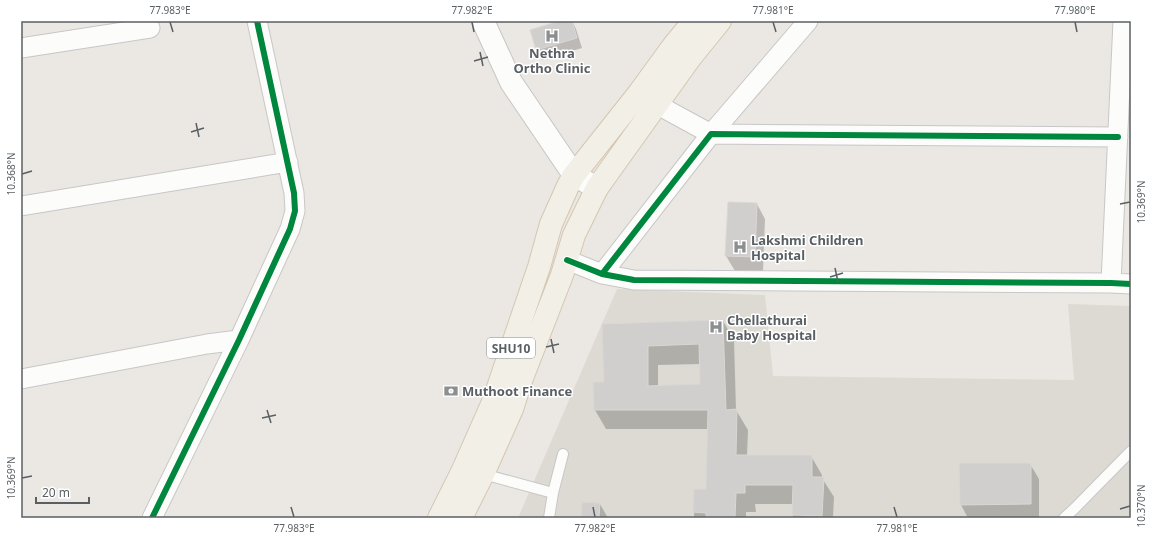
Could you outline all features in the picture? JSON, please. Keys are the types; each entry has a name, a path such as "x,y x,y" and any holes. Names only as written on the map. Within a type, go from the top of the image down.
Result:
{"main road":[{"path":"483,21 511,82 574,175 597,188"},
{"name":"SHU10","path":"439,518 462,472 493,402 539,267 551,224 568,186 574,175 694,21"},
{"name":"SHU10","path":"462,518 512,409 522,378 562,275 574,235 597,188 656,104 720,21"}],"street":[{"path":"152,518 239,340 290,229 295,211 294,193 288,162 258,21"},
{"path":"602,274 711,134 808,21"},
{"path":"1111,283 1123,21"},
{"path":"21,48 150,28"},
{"path":"656,104 711,134 1118,137"},
{"path":"21,206 288,162"},
{"path":"566,260 602,274 634,280 1131,284"},
{"path":"21,379 207,344 239,340"}],"lane":[{"path":"1064,518 1131,451"},
{"path":"550,518 553,493 563,454"},
{"path":"483,474 553,493"}],"shaded area":[{"path":"617,289 765,295 773,376 1074,380 1068,304 1131,306 1131,518 518,518"}],"building":[{"path":"559,21 572,21 577,38 536,50 530,30"},
{"path":"728,202 757,203 755,257 725,256"},
{"path":"723,320 726,410 737,409 736,455 812,455 812,477 824,477 822,516 792,515 793,485 745,485 745,493 736,493 735,518 706,518 706,513 693,512 694,489 706,489 708,410 594,410 593,382 604,382 602,324","holes":["699,344 700,384 648,386 648,346"]},
{"path":"959,463 1031,463 1031,504 960,505"},
{"path":"582,502 600,503 599,518 581,518"}],"cycle path":[{"path":"152,518 239,340 290,229 295,211 294,193 257,21"},
{"path":"602,274 711,134 1118,137"},
{"path":"567,260 602,274 634,280 1131,284"}],"place":[{"name":"Nethra Ortho Clinic","path":"552,36"},
{"name":"Lakshmi Children Hospital","path":"740,247"},
{"name":"Chellathurai Baby Hospital","path":"716,327"},
{"name":"Muthoot Finance","path":"451,391"}]}
